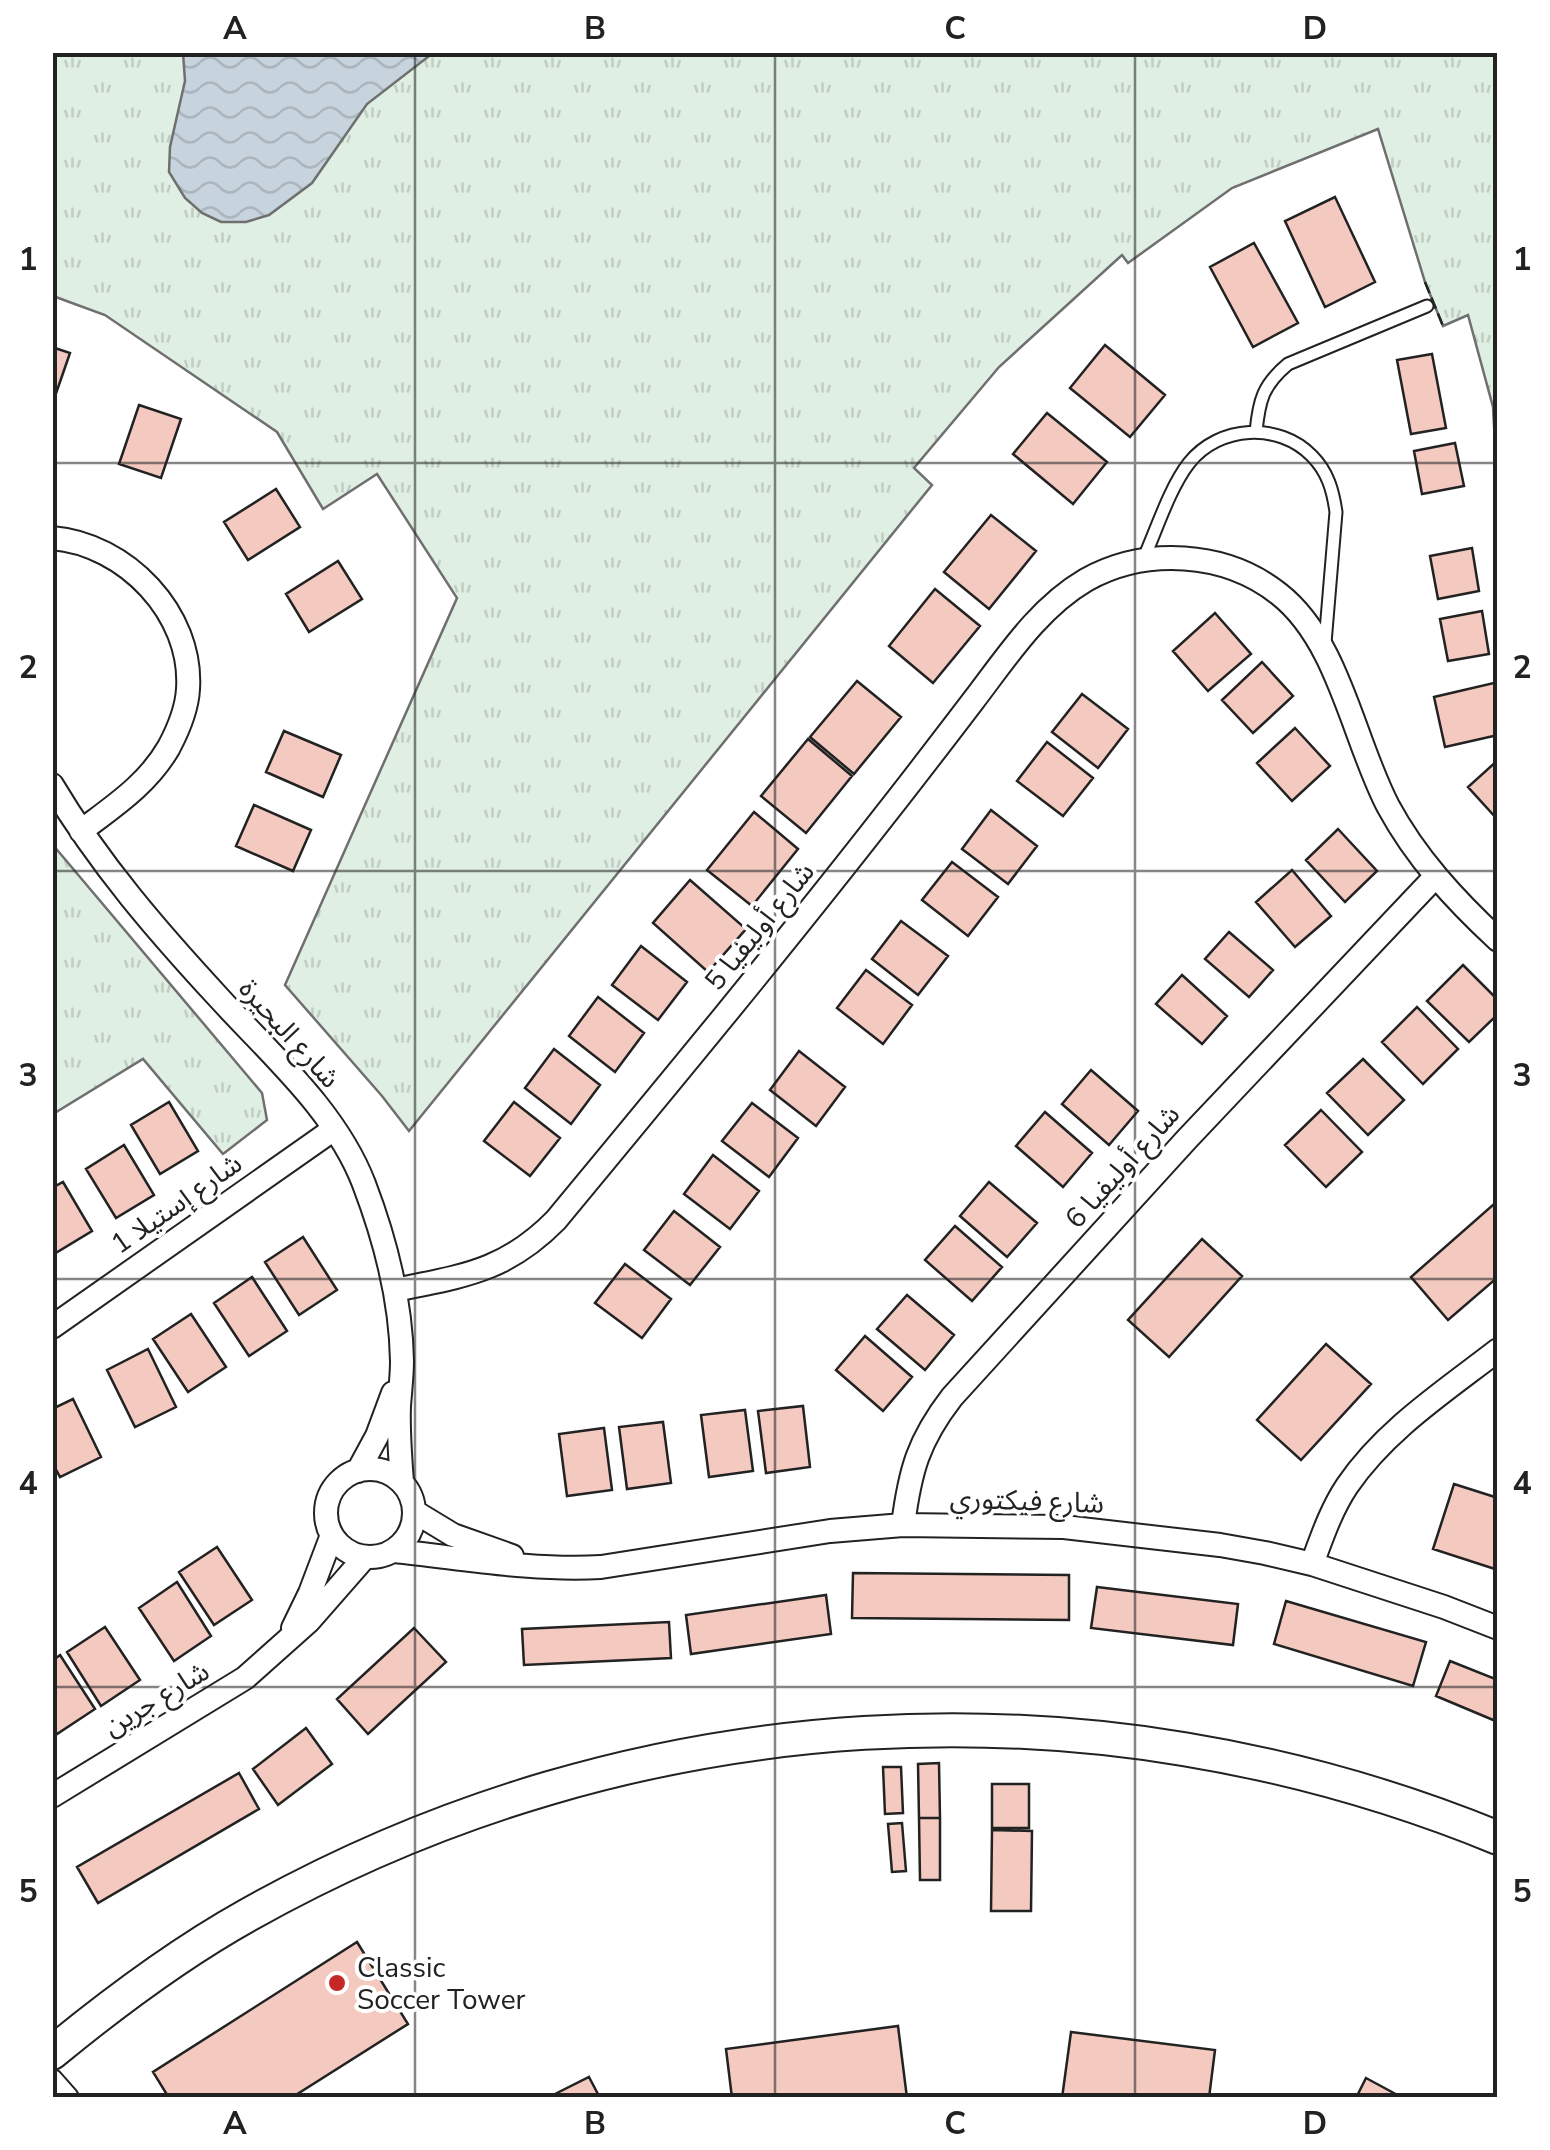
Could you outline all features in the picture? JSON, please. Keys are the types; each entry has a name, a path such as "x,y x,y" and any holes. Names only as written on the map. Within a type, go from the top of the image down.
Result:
{"main road":[{"path":"52,2053 170,1963 325,1874 407,1838 576,1781 697,1752 803,1737 910,1730 1016,1731 1124,1739 1232,1756 1337,1782 1440,1814 1498,1838"}],"street":[{"path":"52,538 96,550 124,565 147,584 166,606 187,661 188,690 181,720 168,748 130,794 81,831"},
{"name":"شارع أوليفيا 5","path":"395,1290 479,1272 501,1263 540,1237 738,1000 1039,618 1086,580 1114,568 1143,560 1214,562 1248,574 1278,593 1304,618 1324,648 1377,783 1411,843 1435,877 1498,940"},
{"name":"شارع البحيرة","path":"52,785 110,872 164,939 310,1098 334,1129 362,1179 395,1290 402,1361 402,1482"},
{"name":"شارع أوليفيا 6","path":"904,1526 908,1484 915,1461 952,1397 1187,1139 1435,877"},
{"name":"شارع إستيلا 1","path":"52,1327 334,1129"},
{"path":"1312,1564 1333,1509 1361,1467 1395,1432 1498,1350"},
{"name":"شارع البحيرة","path":"358,1471 384,1417 402,1361"},
{"path":"374,1469 402,1482 415,1512 406,1540 380,1557 352,1554 341,1546 332,1536 327,1504 344,1478 374,1469"},
{"name":"شارع فيكتوري","path":"415,1512 454,1534 543,1567"},
{"name":"شارع فيكتوري","path":"394,1550 543,1567 601,1567 830,1531 904,1526 1064,1527 1220,1545 1312,1564 1498,1628"},
{"name":"شارع جرين","path":"284,1644 310,1593 332,1536"},
{"name":"شارع جرين","path":"52,1796 245,1678 332,1596 365,1557"},
{"path":"52,2081 67,2098"}],"lane":[{"path":"1143,560 1190,462 1219,439 1256,432 1258,408 1274,376 1288,364 1427,306"},
{"name":"شارع أوليفيا 5","path":"1256,432 1295,443 1312,456 1325,472 1332,491 1336,512 1324,648"}],"green space":[{"path":"52,53 1497,53 1497,480 1493,407 1468,315 1443,326 1425,282 1378,129 1232,188 1128,263 1122,255 999,367 914,468 932,485 409,1131 285,985 457,598 377,474 323,509 277,432 105,315 53,296"},
{"path":"53,845 262,1093 267,1120 223,1154 143,1059 53,1114"}],"water":[{"path":"183,52 433,53 367,104 312,183 269,215 246,222 221,222 202,213 185,198 169,172 170,147 185,81"}],"building":[{"path":"1335,197 1375,282 1325,307 1285,221"},
{"path":"1254,243 1298,323 1253,347 1210,267"},
{"path":"1105,345 1165,395 1130,437 1070,388"},
{"path":"52,347 70,353 52,405"},
{"path":"1432,354 1446,428 1411,434 1397,360"},
{"path":"139,405 181,419 161,478 119,464"},
{"path":"1047,413 1107,462 1073,504 1013,454"},
{"path":"1455,443 1464,486 1422,494 1414,451"},
{"path":"276,489 300,527 248,560 224,522"},
{"path":"991,515 1036,551 989,609 944,572"},
{"path":"1472,548 1479,591 1438,599 1430,556"},
{"path":"338,561 362,599 309,632 286,594"},
{"path":"935,589 980,626 933,683 889,646"},
{"path":"1482,611 1489,654 1448,661 1440,619"},
{"path":"1215,613 1251,654 1208,691 1173,651"},
{"path":"1262,662 1293,696 1253,733 1222,700"},
{"path":"857,681 901,717 854,774 810,737"},
{"path":"1498,682 1498,735 1445,747 1434,697"},
{"path":"1082,694 1128,729 1098,768 1052,732"},
{"path":"1295,728 1330,766 1292,801 1257,763"},
{"path":"284,731 341,755 323,797 266,772"},
{"path":"808,739 852,776 806,833 761,796"},
{"path":"1047,742 1093,778 1063,816 1017,781"},
{"path":"1498,760 1498,820 1468,787"},
{"path":"254,805 311,830 293,871 236,846"},
{"path":"991,810 1037,846 1008,884 962,849"},
{"path":"754,812 798,849 752,906 707,870"},
{"path":"1338,829 1377,871 1345,902 1306,860"},
{"path":"952,862 998,897 968,936 922,900"},
{"path":"1292,870 1331,916 1295,947 1256,902"},
{"path":"690,880 746,929 708,972 653,923"},
{"path":"901,921 948,956 918,995 872,959"},
{"path":"1229,932 1273,970 1249,997 1205,959"},
{"path":"641,946 687,982 658,1020 612,985"},
{"path":"1463,965 1498,1000 1498,1014 1469,1042 1427,1001"},
{"path":"866,970 912,1005 883,1044 837,1008"},
{"path":"1182,975 1227,1016 1202,1044 1156,1004"},
{"path":"598,997 644,1033 615,1072 569,1036"},
{"path":"1417,1007 1458,1049 1423,1084 1382,1042"},
{"path":"554,1049 600,1085 571,1124 525,1088"},
{"path":"799,1051 845,1087 816,1126 770,1090"},
{"path":"1363,1059 1404,1100 1368,1135 1327,1093"},
{"path":"1091,1070 1138,1111 1109,1145 1062,1104"},
{"path":"169,1102 198,1151 160,1174 131,1125"},
{"path":"514,1102 560,1138 530,1176 484,1141"},
{"path":"752,1103 798,1138 769,1177 722,1141"},
{"path":"1321,1110 1362,1152 1326,1187 1285,1145"},
{"path":"1045,1112 1092,1153 1063,1187 1016,1146"},
{"path":"124,1145 154,1195 116,1218 86,1169"},
{"path":"713,1155 759,1191 730,1229 684,1194"},
{"path":"63,1182 92,1231 54,1254 52,1188"},
{"path":"989,1182 1037,1223 1007,1257 960,1216"},
{"path":"1494,1204 1498,1207 1498,1277 1448,1320 1411,1277"},
{"path":"674,1211 720,1247 690,1285 644,1250"},
{"path":"955,1226 1002,1267 972,1301 925,1260"},
{"path":"303,1237 337,1290 299,1315 265,1262"},
{"path":"1202,1239 1242,1276 1169,1357 1128,1320"},
{"path":"625,1264 671,1299 642,1338 595,1303"},
{"path":"252,1277 287,1331 249,1356 214,1303"},
{"path":"907,1295 954,1335 925,1370 877,1329"},
{"path":"191,1314 226,1367 188,1392 153,1339"},
{"path":"865,1336 912,1377 883,1411 836,1370"},
{"path":"1326,1344 1371,1384 1301,1460 1257,1420"},
{"path":"148,1349 176,1407 135,1427 107,1370"},
{"path":"73,1399 101,1457 60,1477 52,1462 52,1409"},
{"path":"803,1406 810,1467 766,1473 758,1411"},
{"path":"745,1410 753,1471 709,1477 701,1415"},
{"path":"663,1422 671,1483 627,1489 619,1427"},
{"path":"604,1428 612,1490 567,1496 559,1434"},
{"path":"1454,1484 1498,1498 1498,1570 1433,1549"},
{"path":"217,1547 252,1600 214,1625 179,1572"},
{"path":"853,1573 1069,1575 1069,1620 852,1618"},
{"path":"177,1582 211,1636 174,1661 139,1608"},
{"path":"1097,1587 1238,1604 1233,1645 1091,1628"},
{"path":"826,1595 831,1634 691,1654 686,1615"},
{"path":"1286,1601 1426,1642 1413,1686 1274,1644"},
{"path":"669,1622 671,1658 524,1665 522,1629"},
{"path":"105,1627 140,1680 101,1706 67,1652"},
{"path":"414,1628 446,1662 368,1734 337,1699"},
{"path":"60,1655 95,1709 57,1734 52,1728 52,1661"},
{"path":"1450,1661 1498,1680 1498,1722 1436,1696"},
{"path":"306,1728 332,1764 278,1805 253,1769"},
{"path":"939,1763 940,1818 919,1818 918,1764"},
{"path":"883,1767 901,1767 903,1813 885,1814"},
{"path":"239,1773 259,1809 98,1903 77,1867"},
{"path":"992,1784 1029,1784 1029,1828 992,1828"},
{"path":"919,1818 940,1818 940,1880 920,1880"},
{"path":"902,1823 906,1871 892,1872 888,1824"},
{"path":"992,1830 1032,1831 1031,1911 991,1911"},
{"name":"Classic Soccer Tower","path":"357,1942 408,2024 291,2098 169,2098 153,2072"},
{"path":"898,2026 907,2098 732,2098 726,2049"},
{"path":"1071,2032 1215,2050 1209,2098 1062,2098"},
{"path":"589,2077 600,2098 547,2098"},
{"path":"1366,2078 1403,2098 1356,2098"}],"fence":[{"path":"1425,282 1443,326"}],"place":[{"name":"Classic Soccer Tower","path":"337,1983"}]}
